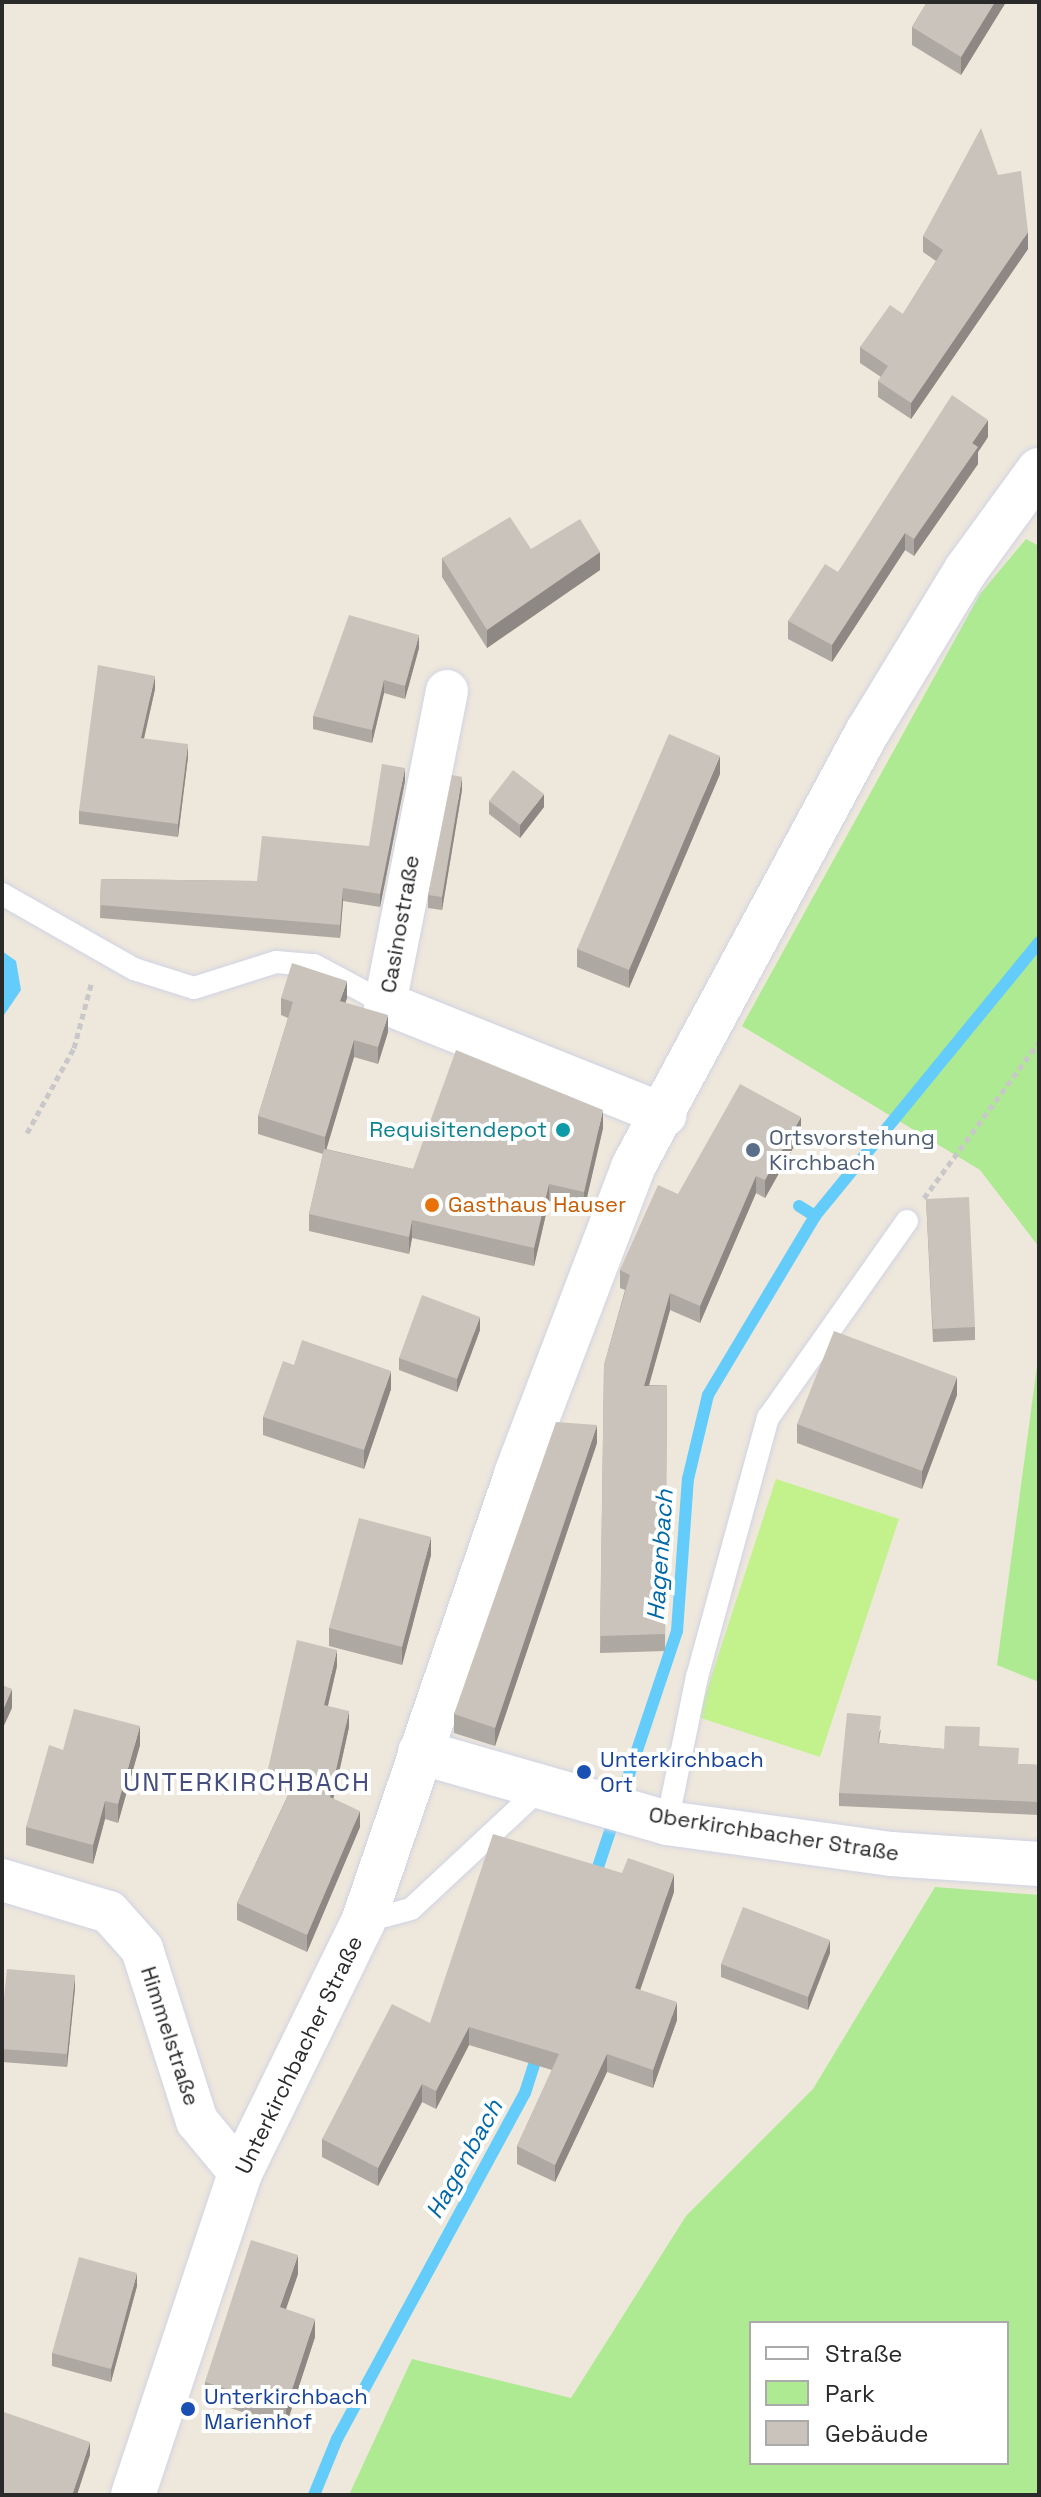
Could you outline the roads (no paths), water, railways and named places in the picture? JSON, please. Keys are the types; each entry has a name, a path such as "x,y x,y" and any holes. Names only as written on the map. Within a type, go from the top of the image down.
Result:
{"street":[{"name":"Unterkirchbacher Straße","path":"133,2495 240,2173 363,1922 516,1474 633,1167 665,1115 868,731 966,570 1039,470"},
{"name":"Casinostraße","path":"447,691 385,1003 665,1115"},
{"name":"Oberkirchbacher Straße","path":"420,1752 667,1823 891,1854 1039,1864"},
{"name":"Himmelstraße","path":"2,1880 109,1912 142,1949 197,2121 240,2173"}],"lane":[{"path":"2,894 96,948 194,988 276,962 314,965 385,1003"},
{"path":"667,1823 697,1677 768,1418 907,1221"},
{"path":"363,1922 411,1909 542,1787"}],"water":[{"path":"2,951 16,961 21,990 2,1018"}],"waterway":[{"name":"Hagenbach","path":"594,1879 677,1631 688,1479 708,1395 815,1216 1039,942"},
{"path":"799,1206 815,1216"},
{"name":"Hagenbach","path":"314,2495 337,2439 525,2093 539,2049"}],"place":[{"name":"Requisitendepot","path":"563,1130"},
{"name":"Ortsvorstehung Kirchbach","path":"753,1150"},
{"name":"Gasthaus Hauser","path":"432,1205"},
{"name":"Unterkirchbach Ort","path":"584,1772"},
{"name":"Unterkirchbach Marienhof","path":"188,2409"}],"district":[{"name":"UNTERKIRCHBACH","path":"247,1783"}]}
